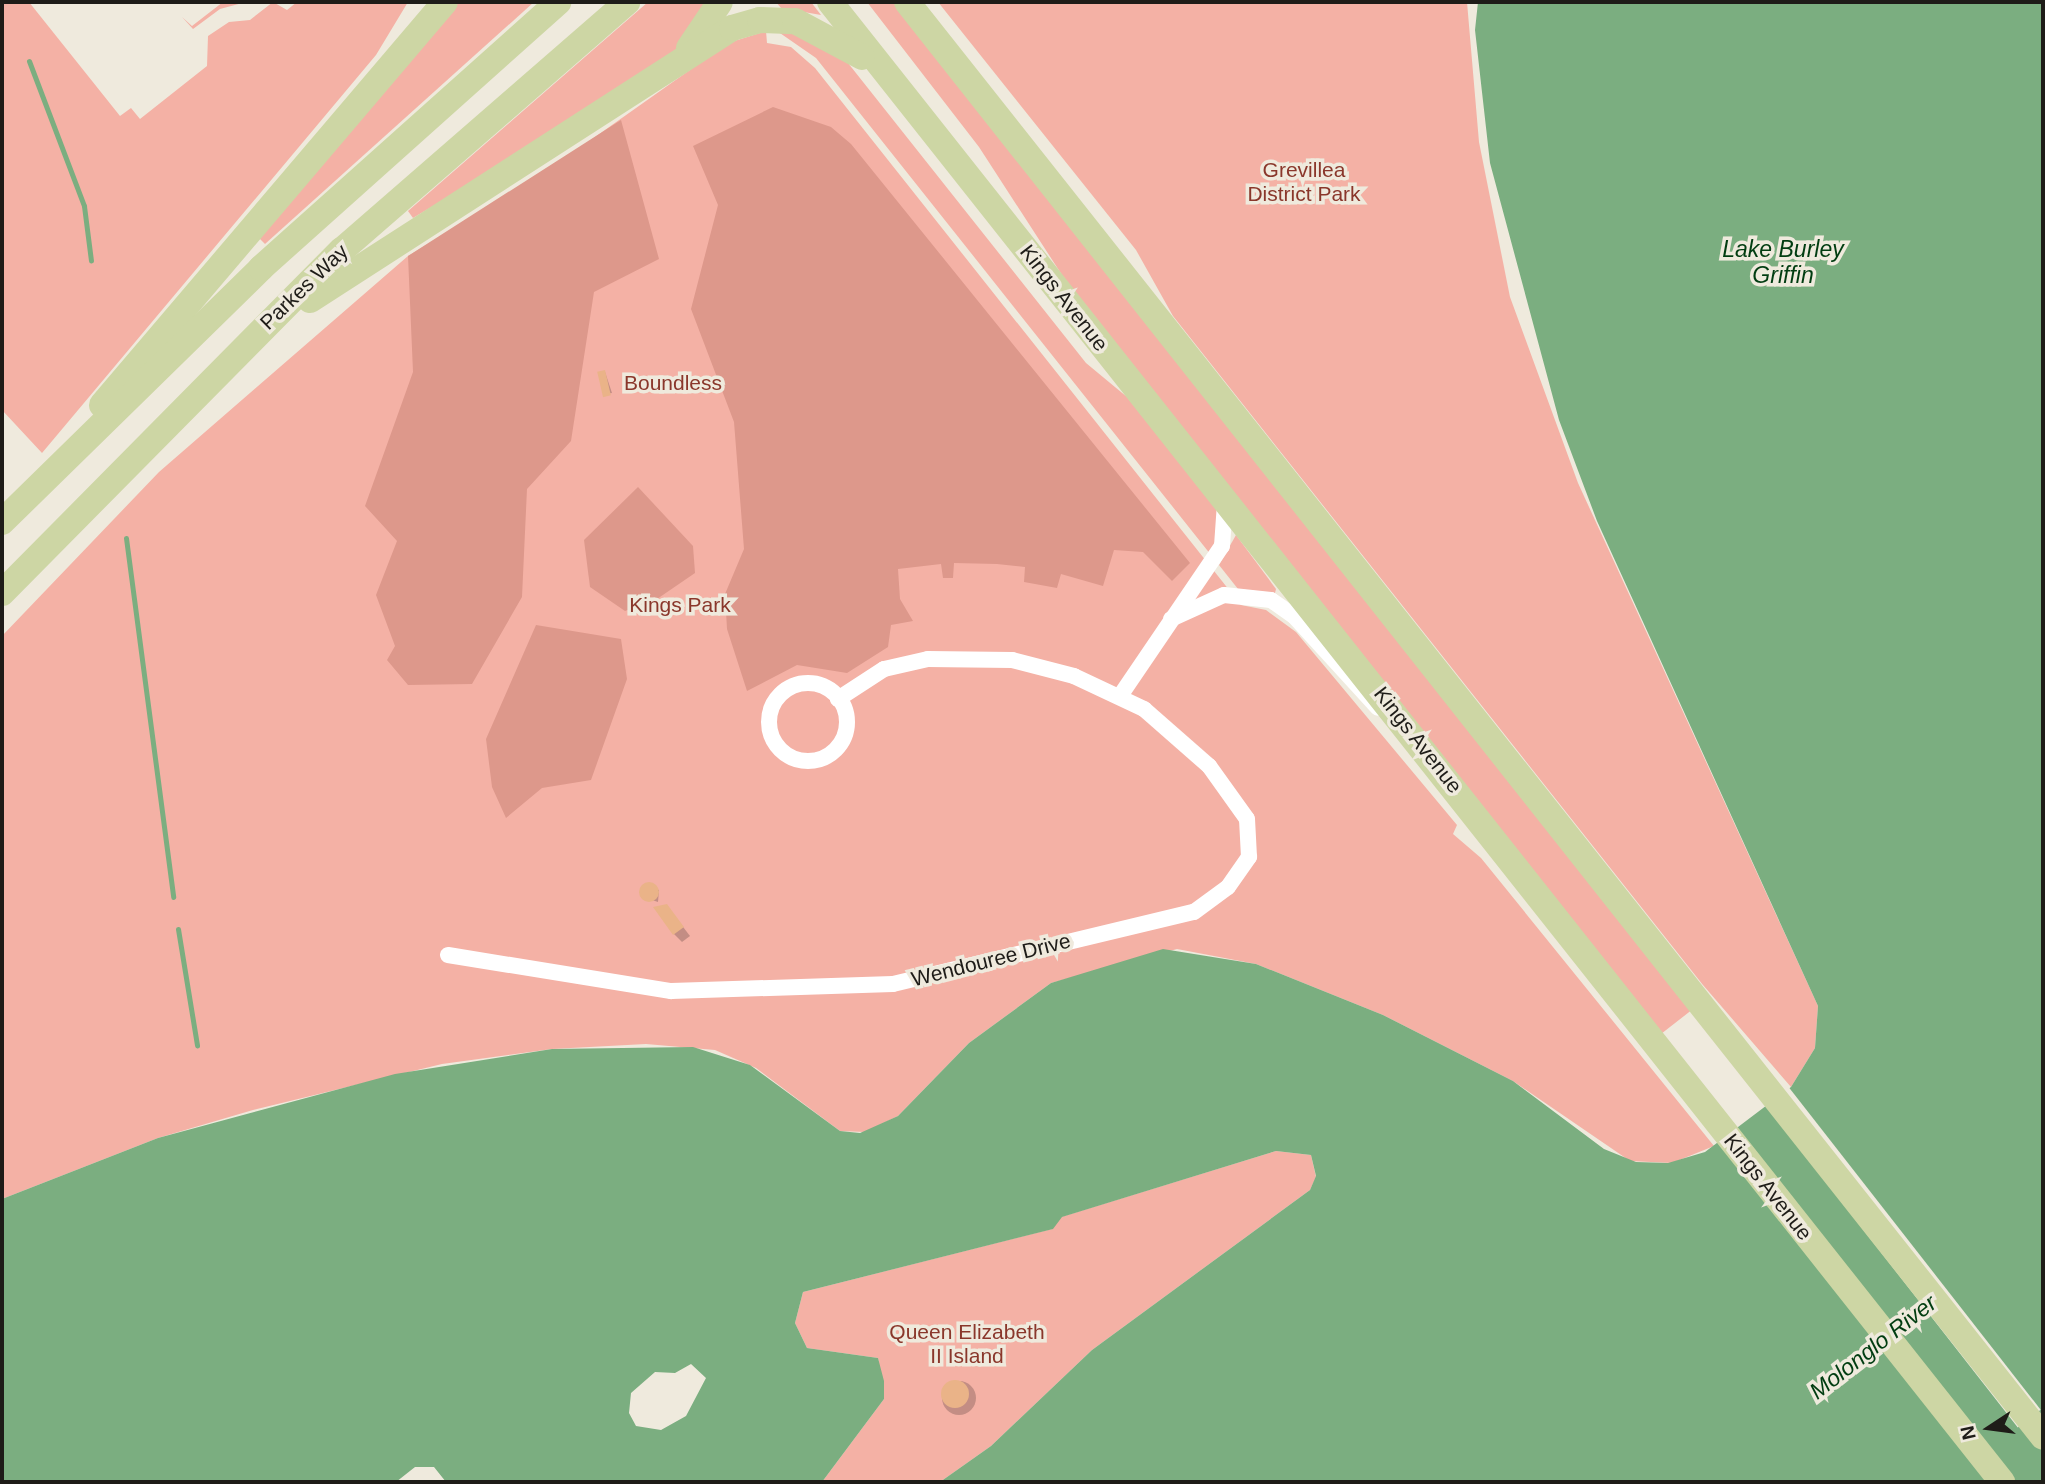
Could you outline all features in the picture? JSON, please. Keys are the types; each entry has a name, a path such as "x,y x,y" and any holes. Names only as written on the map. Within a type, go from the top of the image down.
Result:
{"main road":[{"path":"49,477 141,355 444,2"},
{"name":"Parkes Way","path":"2,522 271,258 559,2"},
{"name":"Parkes Way","path":"2,593 209,378 382,213 626,2"},
{"path":"659,80 720,2"},
{"name":"Kings Avenue","path":"830,2 1410,729 2002,1482"},
{"path":"907,2 2043,1437"},
{"path":"920,2 933,34"},
{"path":"209,378 376,252 659,80 732,28 771,19 821,30 886,75"}],"street":[{"path":"1120,696 1223,543 1224,496"},
{"path":"1171,619 1224,595 1271,600 1295,617 1359,693 1410,729"},
{"name":"Wendouree Drive","path":"449,955 630,988 805,990 940,976 1194,912 1239,874 1251,853 1251,830 1194,751 1120,696 1043,666 963,657 890,667 838,699"},
{"path":"812,684 838,699 846,728 830,754 801,760 776,743 771,713 788,689 812,684"}],"green space":[{"path":"2,2 29,2 120,116 131,108 140,119 207,66 208,36 229,22 250,20 273,2 287,10 297,2 408,2 376,55 42,453 2,410"},
{"path":"223,2 246,2 220,9 193,29 182,17 192,26"},
{"path":"459,2 534,2 265,244 259,238"},
{"path":"648,2 713,2 685,45 585,115 413,218 408,211"},
{"path":"776,2 811,2 821,15 781,8"},
{"path":"867,2 895,2 1693,1009 1661,1034 1062,275 979,147"},
{"name":"Grevillea District Park","path":"938,2 1467,2 1479,142 1510,297 1578,483 1818,1006 1815,1048 1791,1087 1703,985 1173,316 1136,250"},
{"name":"Kings Park","path":"766,31 767,43 791,47 815,68 1241,605 1266,610 1296,632 1457,825 1453,834 1481,858 1714,1146 1672,1163 1630,1161 1513,1081 1383,1015 1256,964 1177,949 1051,983 969,1043 898,1116 865,1132 840,1131 756,1068 715,1050 646,1044 552,1049 442,1064 253,1110 158,1138 2,1199 2,636 159,472 408,256 537,178 728,43"},
{"path":"777,31 794,33 848,63 1086,363 1127,397 1215,507 1222,521 1211,555 816,58"},
{"path":"1236,535 1276,589 1275,593 1238,589 1219,565"},
{"name":"Queen Elizabeth II Island","path":"1276,1151 1311,1155 1316,1177 1310,1190 1092,1350 991,1446 940,1482 822,1482 884,1399 878,1358 807,1348 795,1323 803,1292 1052,1229 1061,1217"}],"shaded area":[{"path":"773,107 831,127 851,144 1190,563 1172,581 1143,552 1114,550 1103,586 1061,574 1057,588 1024,582 1025,567 997,564 954,563 953,578 943,578 941,564 898,569 900,599 913,621 891,625 888,647 847,673 797,665 747,691 727,629 725,594 744,549 734,422 691,309 718,205 693,146"},
{"path":"621,120 659,259 594,292 571,441 527,489 522,597 472,684 408,685 387,660 395,646 376,595 397,541 365,506 413,372 408,256"},
{"path":"638,487 693,546 695,573 657,599 625,611 590,587 584,540"},
{"path":"536,625 621,639 627,679 591,780 542,788 506,818 492,787 486,739"}],"water":[{"name":"Lake Burley Griffin","path":"1478,2 2043,2 2043,1482 940,1482 991,1446 1092,1350 1310,1190 1316,1176 1311,1155 1276,1151 1062,1217 1053,1229 803,1292 795,1323 807,1348 878,1358 884,1381 884,1399 822,1482 446,1482 434,1467 415,1467 396,1482 2,1482 2,1199 158,1138 395,1074 552,1049 693,1047 750,1065 840,1131 860,1133 898,1116 969,1043 1051,983 1163,949 1256,964 1383,1015 1513,1081 1604,1149 1636,1162 1668,1163 1705,1152 1791,1087 1815,1048 1818,1006 1597,521 1559,420 1490,163 1475,30","holes":["691,1364 706,1378 686,1416 661,1430 636,1426 629,1413 631,1393 655,1372 675,1373"]}],"pier":[{"path":"1787,1085 2041,1410 2018,1428 1764,1103"}],"building":[{"path":"605,370 611,395 603,397 597,372"},
{"path":"649,882 656,885 659,892 656,899 649,902 642,899 639,892 642,885"},
{"path":"667,904 684,927 673,935 653,907"},
{"path":"955,1380 965,1384 969,1394 965,1404 955,1408 945,1404 941,1394 945,1384"}],"waterway":[{"path":"29,61 84,206 91,261"},
{"path":"126,538 173,897"},
{"path":"178,929 197,1045"}],"park label":[{"name":"Boundless","path":"673,383"}],"water label":[{"name":"Molonglo River","path":"1873,1347"}]}
